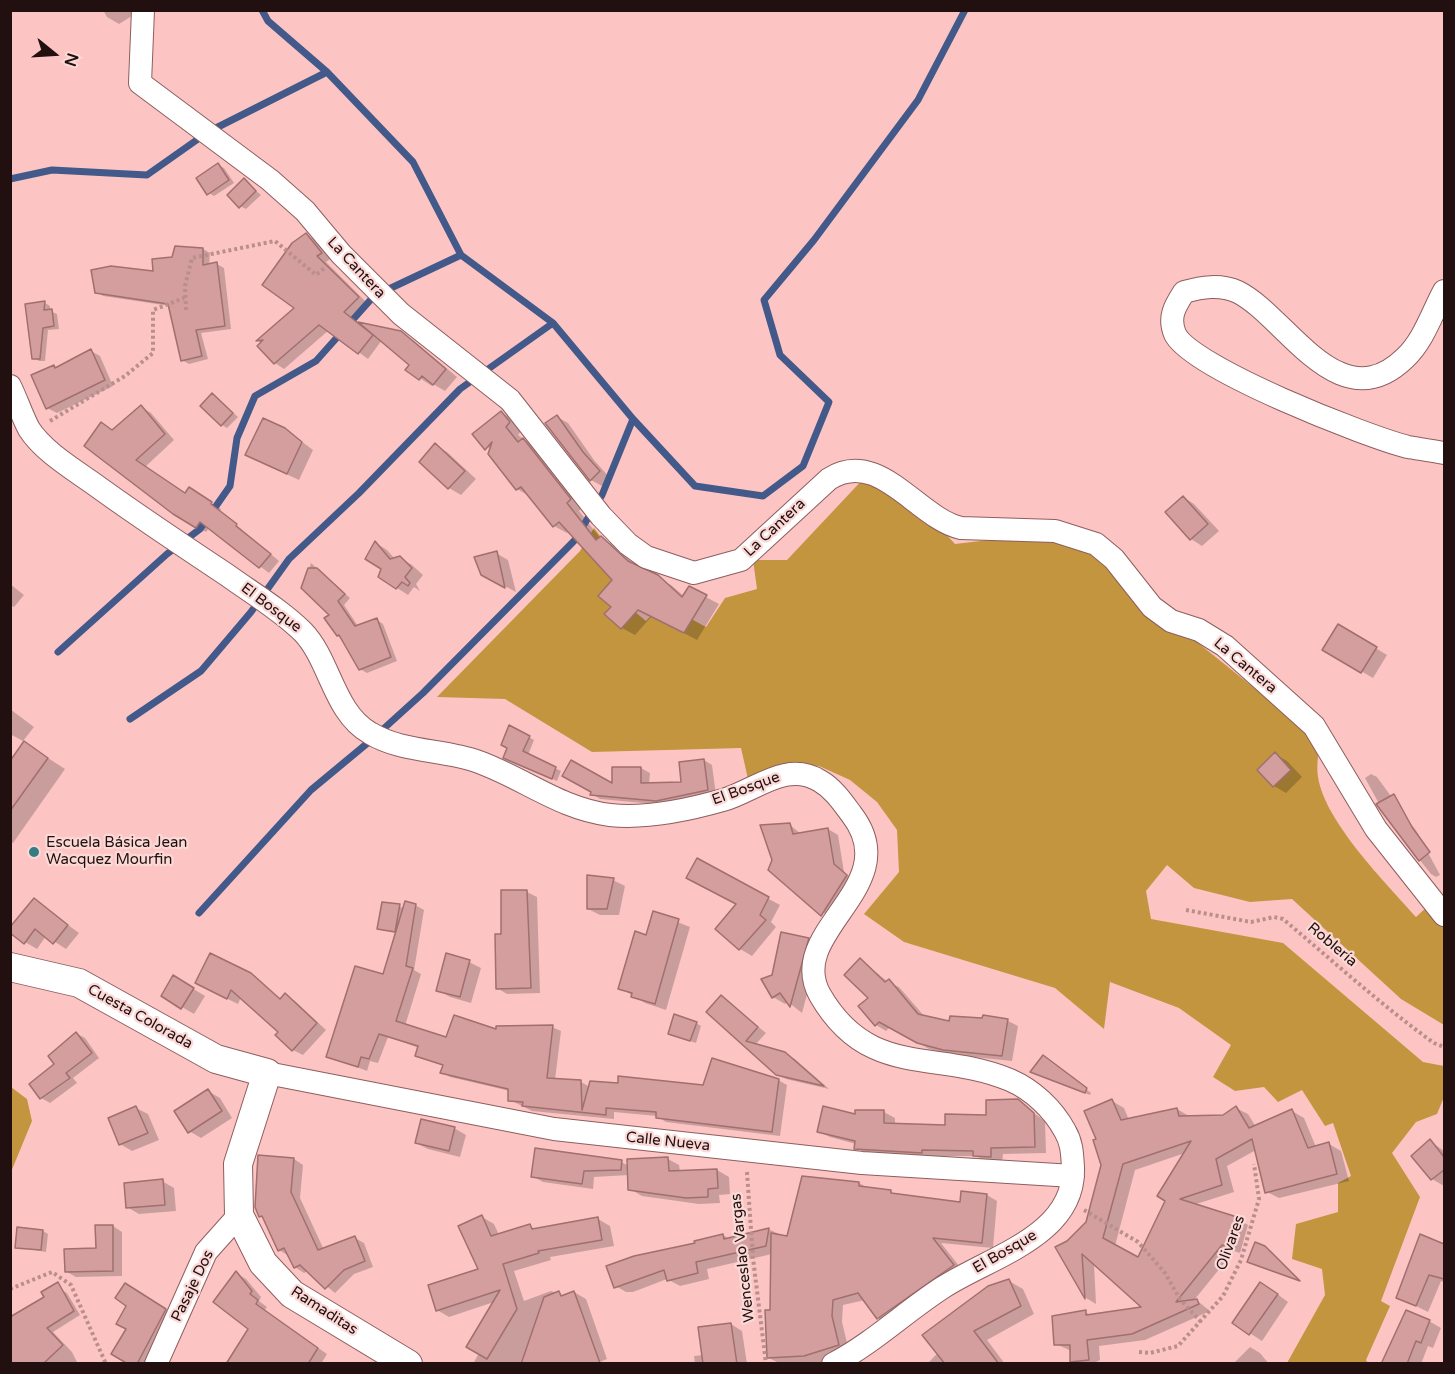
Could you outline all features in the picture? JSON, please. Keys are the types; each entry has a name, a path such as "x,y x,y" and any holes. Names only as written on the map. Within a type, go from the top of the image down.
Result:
{"street":[{"name":"La Cantera","path":"143,10 140,82 270,180 305,211 341,254 400,314 510,400 601,516 628,544 646,557 665,566 694,573 741,560 829,479 841,471 881,477 947,525 961,528 1055,531 1096,544 1114,559 1152,607 1171,621 1199,630 1224,646 1314,726 1376,829 1444,915"},
{"path":"1444,291 1426,329 1406,358 1381,376 1355,377 1323,364 1300,348 1238,292 1208,286 1184,292 1172,309 1172,323 1176,336 1207,362 1263,392 1407,446 1444,453"},
{"name":"El Bosque","path":"10,386 31,433 66,464 264,601 306,634 341,699 363,730 388,743 478,762 579,810 616,816 661,813 729,798 766,780 789,773 816,778 835,792 862,828 868,856 861,881 818,946 812,968 817,991 836,1017 856,1038 898,1058 986,1070 1026,1089 1043,1102 1060,1122 1072,1143 1073,1176 1067,1201 1058,1216 1042,1231 942,1288 861,1349 833,1364"},
{"name":"Cuesta Colorada","path":"10,967 79,982 216,1059 267,1072"},
{"name":"Calle Nueva","path":"267,1072 554,1129 862,1163 1073,1176"},
{"name":"Ramaditas","path":"267,1072 238,1164 239,1215 263,1263 292,1294 408,1364"},
{"name":"Pasaje Dos","path":"156,1364 206,1252 239,1215"}],"path":[{"path":"186,310 184,298 187,272 192,258 275,241 316,275 341,254"},
{"path":"31,433 125,376 153,353 153,310 184,298"},
{"name":"Roblería","path":"1186,910 1251,922 1274,917 1283,919 1348,973 1365,991 1434,1043 1444,1047"},
{"name":"Wenceslao Vargas","path":"745,1150 753,1258 766,1364"},
{"name":"Olivares","path":"1139,1352 1150,1353 1178,1346 1223,1296 1241,1260 1259,1199 1254,1164"},
{"path":"1067,1201 1138,1242 1166,1273 1180,1299 1201,1322"},
{"path":"10,1289 52,1272 71,1286 106,1364"}],"shaded area":[{"path":"866,476 913,498 955,544 1074,530 1157,610 1319,740 1318,777 1323,795 1344,832 1416,917 1430,904 1444,926 1444,1025 1401,999 1292,899 1250,902 1194,888 1167,865 1146,891 1151,919 1283,943 1423,1062 1444,1066 1444,1097 1437,1114 1416,1122 1392,1153 1420,1197 1381,1301 1390,1306 1366,1360 1368,1363 1287,1363 1325,1295 1322,1269 1292,1259 1296,1224 1338,1212 1338,1183 1351,1176 1333,1123 1325,1126 1302,1090 1278,1102 1264,1087 1235,1091 1213,1077 1231,1045 1179,1008 1110,982 1104,1029 1055,988 904,942 864,914 899,872 897,830 877,802 850,780 819,766 788,764 748,779 741,748 592,752 505,699 437,697 580,551 594,528 604,541 616,596 646,621 662,603 706,627 725,598 757,589 753,560 787,560"},
{"path":"11,1087 27,1099 32,1121 11,1172"}],"building":[{"path":"218,163 229,180 207,195 196,178"},
{"path":"244,178 256,191 239,208 227,195"},
{"path":"306,233 322,253 317,256 359,297 344,312 373,335 358,354 319,325 274,364 257,346 263,340 256,341 294,308 262,285 292,243"},
{"path":"175,246 203,248 203,265 217,262 225,326 196,330 202,356 181,361 168,304 95,293 91,270 111,266 153,271 152,259 172,257"},
{"path":"45,301 44,310 52,309 54,326 43,328 40,359 32,359 25,304"},
{"path":"358,322 401,331 446,369 433,385 422,376 419,380 405,370 409,365"},
{"path":"91,349 105,380 46,409 31,375 54,365 55,368"},
{"path":"212,393 233,413 221,426 200,406"},
{"path":"141,405 165,434 136,460 185,493 189,487 212,502 211,504 271,554 259,568 200,522 196,528 173,514 84,446 101,422 112,430"},
{"path":"501,411 510,422 506,427 518,442 523,438 571,499 567,503 596,540 601,536 628,561 658,575 682,597 689,586 707,595 684,633 638,610 621,629 604,614 611,607 598,596 612,580 559,522 553,527 521,487 516,490 488,454 492,442 485,450 472,434"},
{"path":"557,415 583,452 600,471 590,481 545,423"},
{"path":"263,418 285,428 302,442 287,474 245,455"},
{"path":"435,443 465,471 448,489 419,462"},
{"path":"1183,496 1208,524 1190,540 1165,512"},
{"path":"375,541 390,559 400,556 412,568 405,577 410,583 408,586 402,582 396,589 378,577 381,569 365,559"},
{"path":"497,551 505,588 481,575 474,557"},
{"path":"308,568 317,568 345,594 338,601 355,626 377,618 391,657 359,670 339,635 337,636 324,618 329,615 301,588"},
{"path":"1338,624 1377,647 1361,673 1322,650"},
{"path":"509,725 530,736 523,751 556,767 552,779 503,758 507,748 501,745"},
{"path":"24,741 48,758 10,811 10,761"},
{"path":"1275,752 1291,770 1273,787 1257,770"},
{"path":"704,759 708,790 656,801 590,795 591,792 562,776 571,760 612,783 612,767 641,767 641,783 681,782 679,762"},
{"path":"1394,794 1412,827 1430,852 1419,861 1376,804"},
{"path":"790,823 793,834 828,828 834,864 847,875 821,916 768,870 772,860 760,825"},
{"path":"697,858 769,897 760,915 766,920 739,950 715,929 736,904 686,878"},
{"path":"587,875 614,878 607,909 587,909"},
{"path":"501,890 527,890 531,988 496,989 495,934 501,934"},
{"path":"34,898 68,925 53,944 35,929 24,944 10,933 10,927"},
{"path":"405,901 416,904 406,966 413,968 396,1021 446,1037 454,1015 496,1029 496,1026 553,1025 547,1078 581,1080 582,1110 590,1081 618,1083 618,1076 703,1085 712,1058 779,1079 772,1132 656,1118 656,1112 606,1108 606,1115 522,1106 523,1102 508,1101 508,1089 440,1073 443,1065 415,1056 418,1046 379,1034 369,1059 361,1057 358,1067 326,1057 355,966 383,974"},
{"path":"382,902 400,904 395,932 377,929"},
{"path":"653,911 679,919 655,1004 631,997 632,993 618,989 635,931 646,935"},
{"path":"781,932 809,938 790,1007 780,993 772,998 761,979 772,975"},
{"path":"210,953 251,973 280,999 285,993 317,1023 292,1051 275,1035 278,1032 231,990 227,999 195,983"},
{"path":"446,953 470,960 460,997 436,991"},
{"path":"860,958 885,982 889,979 918,1014 949,1021 950,1016 982,1018 983,1015 1008,1019 1002,1056 943,1050 917,1043 879,1022 875,1026 858,1006 868,998 844,975"},
{"path":"173,975 194,988 181,1009 161,996"},
{"path":"721,995 758,1027 746,1041 785,1052 824,1086 776,1075 706,1012"},
{"path":"674,1014 697,1022 690,1041 668,1034"},
{"path":"76,1032 92,1053 66,1073 70,1078 40,1099 29,1084 54,1064 48,1056"},
{"path":"1043,1055 1087,1088 1085,1093 1030,1072"},
{"path":"208,1089 222,1111 188,1133 174,1111"},
{"path":"1018,1099 1034,1113 1035,1147 991,1148 991,1157 973,1156 973,1151 922,1150 922,1153 854,1149 855,1141 817,1132 823,1106 855,1114 855,1110 884,1110 884,1123 945,1125 945,1114 986,1115 986,1100"},
{"path":"1112,1099 1121,1120 1177,1108 1179,1116 1223,1115 1236,1106 1249,1128 1292,1109 1308,1148 1329,1142 1337,1174 1265,1193 1252,1139 1216,1159 1222,1185 1180,1199 1237,1217 1228,1247 1222,1245 1176,1302 1197,1299 1199,1304 1132,1334 1087,1340 1089,1360 1070,1362 1070,1345 1054,1345 1052,1316 1086,1310 1086,1315 1141,1307 1082,1254 1085,1299 1055,1247 1067,1241 1086,1222 1101,1165 1093,1140 1096,1139 1084,1111","holes":["1191,1141 1157,1196 1165,1201 1138,1257 1103,1238 1123,1164"]},
{"path":"136,1106 148,1133 119,1145 108,1118"},
{"path":"421,1119 455,1127 449,1151 415,1143"},
{"path":"1430,1139 1444,1157 1444,1170 1431,1180 1411,1156"},
{"path":"535,1148 622,1160 621,1170 584,1171 582,1184 531,1177"},
{"path":"258,1155 294,1158 291,1192 318,1250 355,1236 365,1261 344,1270 325,1289 300,1265 294,1268 284,1248 278,1251 262,1216 259,1217 255,1207"},
{"path":"668,1157 669,1171 717,1169 718,1188 708,1189 708,1197 686,1198 628,1190 627,1159"},
{"path":"802,1176 859,1182 859,1186 891,1190 891,1193 960,1202 961,1191 987,1194 982,1243 933,1238 954,1265 877,1319 858,1293 833,1300 832,1316 839,1345 804,1356 767,1358 765,1310 770,1310 771,1233 787,1236"},
{"path":"163,1179 165,1205 126,1208 124,1183"},
{"path":"482,1215 491,1236 530,1224 532,1229 598,1217 602,1240 538,1251 539,1253 503,1264 517,1309 487,1359 466,1347 500,1290 436,1311 428,1285 478,1269 458,1226"},
{"path":"95,1225 113,1225 113,1271 65,1272 64,1249 96,1248"},
{"path":"17,1227 43,1230 41,1250 15,1248"},
{"path":"769,1228 766,1246 696,1262 698,1273 667,1281 664,1270 614,1288 606,1266 634,1256 695,1243 694,1241 723,1234 724,1239"},
{"path":"1420,1234 1444,1244 1444,1279 1429,1275 1416,1306 1396,1298"},
{"path":"1255,1242 1265,1246 1300,1281 1247,1262"},
{"path":"236,1271 252,1291 250,1294 258,1300 256,1304 318,1348 308,1364 226,1364 248,1329 213,1302"},
{"path":"1009,1279 1021,1306 974,1331 999,1364 945,1364 922,1335 988,1286"},
{"path":"58,1282 74,1311 47,1328 63,1345 43,1364 10,1364 10,1317 44,1297 41,1292"},
{"path":"1260,1282 1278,1294 1249,1335 1232,1323"},
{"path":"125,1283 166,1309 137,1364 128,1364 111,1354 126,1329 116,1324 126,1306 115,1298"},
{"path":"559,1291 561,1296 574,1291 600,1363 521,1364 544,1297"},
{"path":"1406,1310 1430,1320 1421,1343 1416,1341 1407,1364 1381,1364"},
{"path":"731,1323 737,1364 703,1364 698,1327"}],"waterway":[{"path":"262,10 268,21 327,72 413,162 461,255 553,323 633,419 695,486 763,496 803,466 829,402 780,355 764,300 814,240 918,100 965,10"},
{"path":"10,179 52,170 147,175 208,132 327,72"},
{"path":"58,652 167,554 200,529 230,486 237,438 255,396 316,361 374,296 461,255"},
{"path":"130,719 201,671 251,612 289,559 359,493 460,389 553,323"},
{"path":"199,913 311,790 423,693 574,541 602,495 633,419"}],"place":[{"name":"Escuela Básica Jean Wacquez Mourfin","path":"34,852"}]}
